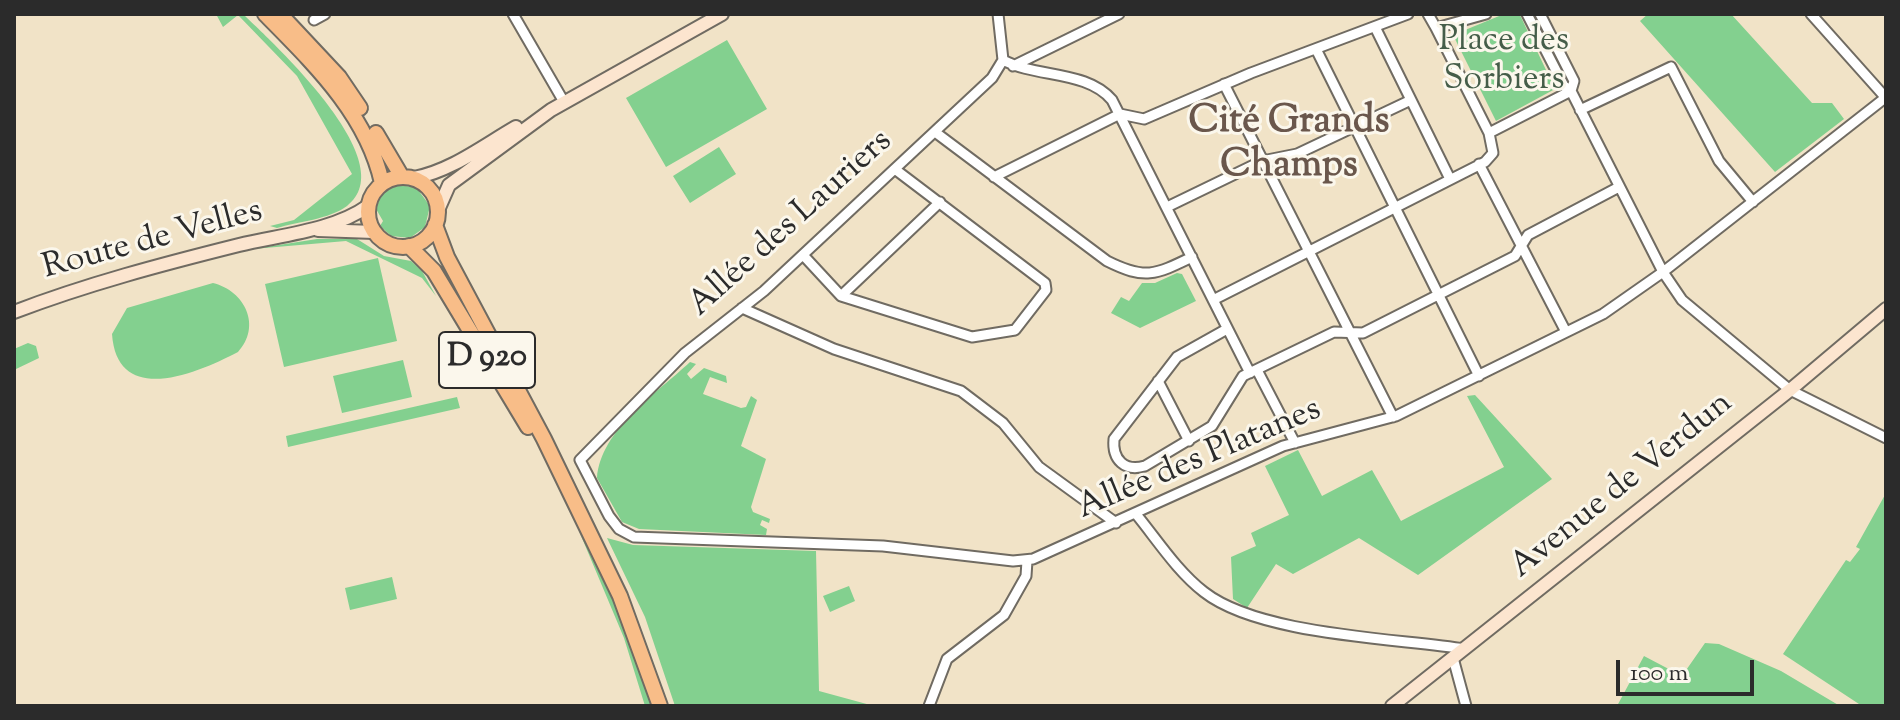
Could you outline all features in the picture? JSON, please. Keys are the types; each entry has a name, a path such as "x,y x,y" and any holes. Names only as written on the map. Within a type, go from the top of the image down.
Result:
{"main road":[{"path":"265,14 310,63 363,145 379,187"},
{"path":"280,14 339,77 408,177 431,191 434,223"},
{"path":"551,110 449,185 434,223 409,246 390,244 374,232 368,206 379,187 408,177 435,174 722,14"},
{"name":"Route de Velles","path":"14,312 152,268 307,230 350,216 368,206"},
{"name":"D 920","path":"434,223 447,257 620,596 660,706"},
{"name":"Route de Velles","path":"307,230 374,232"},
{"name":"D 920","path":"409,246 439,278 561,478"},
{"name":"Avenue de Verdun","path":"1392,706 1790,390 1885,310"}],"street":[{"path":"314,20 325,14"},
{"path":"513,14 564,102"},
{"path":"998,14 1003,60 1022,71 1088,82 1104,91 1120,114 1227,329 1295,443"},
{"path":"1013,66 1119,14"},
{"path":"994,177 1120,114 1144,119 1224,84 1408,14"},
{"path":"1213,300 1479,164 1493,153 1489,133 1428,14"},
{"path":"1436,28 1486,14"},
{"path":"1527,14 1564,86 1571,91 1663,272 1682,300 1790,390 1886,438"},
{"path":"1489,133 1571,91 1574,81 1540,14"},
{"path":"1811,14 1886,98"},
{"path":"1375,27 1450,179"},
{"path":"1316,49 1479,376"},
{"name":"Allée des Lauriers","path":"580,460 685,353 742,308 896,170 992,78 1003,60"},
{"path":"1580,110 1671,67 1719,161 1753,202"},
{"path":"1224,84 1393,417"},
{"name":"Allée des Platanes","path":"580,460 609,516 619,529 634,537 883,546 1027,561 1295,443 1393,417 1603,314 1663,272 1886,98"},
{"path":"1167,207 1262,161 1297,154 1411,100"},
{"path":"935,132 1107,261 1131,273 1154,275 1192,257"},
{"path":"1479,164 1566,332"},
{"path":"803,255 841,296 972,337 1015,330 1046,290 1045,283 896,170"},
{"path":"1227,329 1177,357 1114,439 1116,458 1134,469 1189,441 1212,426 1236,384 1253,371 1334,332 1347,330 1363,333 1439,295 1515,256 1528,235 1619,187"},
{"path":"841,296 940,202"},
{"path":"742,308 834,349 961,391 1003,423 1039,467 1116,523"},
{"path":"1158,381 1189,441"},
{"path":"1136,514 1183,574 1207,594 1252,618 1465,649"},
{"path":"929,706 947,659 1004,615 1026,576 1027,561"},
{"path":"1453,658 1466,706"}],"green space":[{"path":"216,14 243,14 280,50 328,105 347,134 359,162 360,187 347,206 313,220 277,228 270,226 294,220 352,174 297,76 238,15 223,27"},
{"name":"Place des Sorbiers","path":"1504,14 1520,15 1555,89 1496,121 1453,35"},
{"path":"1648,14 1731,14 1812,103 1832,103 1844,119 1775,172 1640,21"},
{"path":"727,40 767,109 666,167 626,98"},
{"path":"719,147 736,174 690,203 673,176"},
{"path":"394,185 416,187 430,206 425,227 410,238 391,236 380,226 383,221 376,209 381,194"},
{"path":"317,239 357,239 384,256 411,261 422,271 436,296 422,278 346,241 253,249"},
{"path":"378,258 397,341 284,367 265,284"},
{"path":"1177,273 1182,274 1196,301 1140,328 1111,313 1121,297 1129,301 1142,283 1155,283"},
{"path":"213,283 234,294 246,311 249,331 238,352 201,369 161,379 143,378 128,371 117,357 112,334 127,308"},
{"path":"28,343 36,346 39,358 14,370 14,349"},
{"path":"403,360 412,397 342,413 333,376"},
{"path":"690,362 696,364 687,374 691,379 704,368 726,376 727,383 710,377 703,394 741,408 746,407 751,396 757,400 741,446 766,459 751,507 753,512 770,519 769,523 762,520 760,525 767,529 766,535 639,529 622,522 597,478 601,460 619,428"},
{"path":"1475,395 1552,479 1418,575 1359,538 1293,574 1276,564 1247,608 1233,599 1231,557 1256,546 1251,533 1289,515 1265,466 1298,450 1322,496 1372,470 1401,521 1504,467 1467,396"},
{"path":"457,397 460,408 288,447 286,436"},
{"path":"1886,493 1886,706 1862,706 1783,654 1846,560 1850,562 1860,549 1856,547"},
{"path":"579,531 615,605 652,706 645,706 624,638"},
{"path":"607,538 633,545 816,551 819,691 874,706 675,706 645,617"},
{"path":"392,577 397,599 350,610 345,588"},
{"path":"849,586 855,601 830,612 823,596"},
{"path":"1705,643 1719,644 1781,671 1840,706 1617,706 1644,656 1682,676"}],"district":[{"name":"Cité Grands Champs","path":"1289,147"}]}
